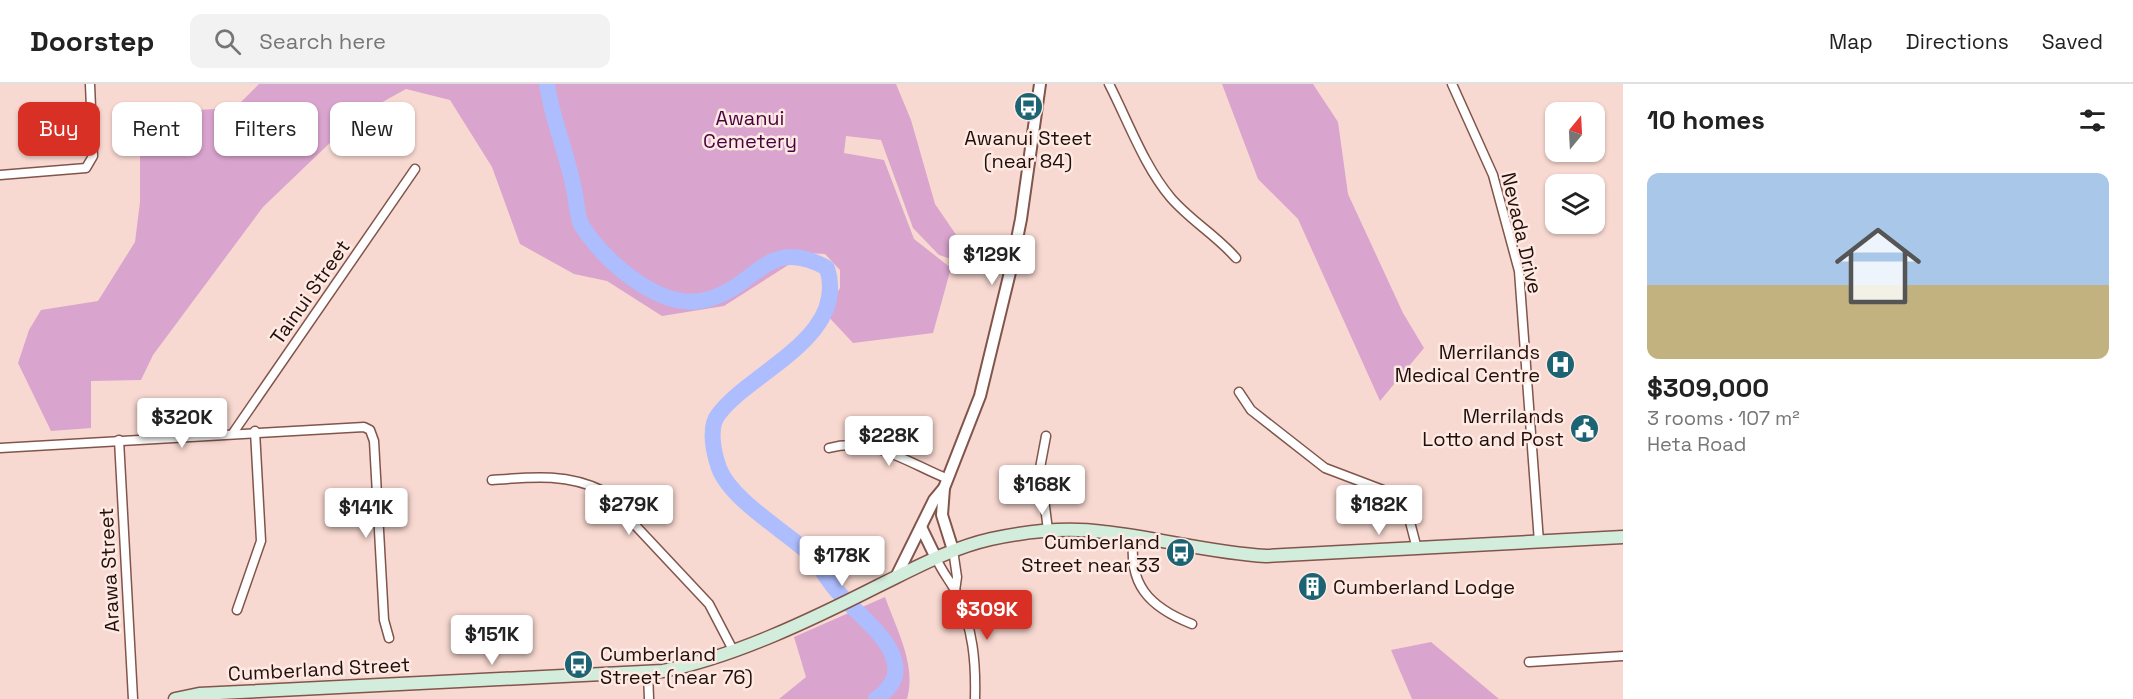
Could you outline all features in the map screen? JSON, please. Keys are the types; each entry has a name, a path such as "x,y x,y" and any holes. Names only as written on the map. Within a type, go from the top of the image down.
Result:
{"main road":[{"name":"Cumberland Street","path":"175,699 199,694 648,672 677,668 733,650 871,590 953,550 992,539 1048,530 1083,530 1134,536 1208,551 1266,556 1623,537"}],"street":[{"path":"0,175 86,168 93,156 90,84"},
{"path":"896,578 934,500 946,483 980,396 1017,243 1040,84"},
{"path":"1109,84 1156,176 1170,197 1187,215 1220,240 1236,258"},
{"name":"Nevada Drive","path":"1452,84 1493,176 1519,271 1539,542"},
{"name":"Tainui Street","path":"232,433 415,169"},
{"path":"1239,392 1251,410 1325,468 1336,475 1383,490 1409,518 1417,549"},
{"path":"0,448 255,431 358,426 370,430 374,441 384,620 389,638"},
{"path":"237,610 261,541 255,431"},
{"path":"1046,436 1040,468 1048,530"},
{"name":"Arawa Street","path":"119,440 133,699"},
{"path":"829,448 855,443 869,446 946,483"},
{"path":"492,480 550,476 587,483 603,491 709,604 733,650"},
{"path":"946,483 942,515 953,550 957,577 955,591"},
{"path":"921,527 947,582 955,591 973,640 976,665 975,699"},
{"path":"1134,536 1133,570 1141,588 1161,609 1192,624"},
{"path":"1529,662 1623,657"},
{"path":"648,672 649,699"}],"green space":[{"name":"Awanui Cemetery","path":"259,84 896,84 911,120 935,204 959,239 999,253 996,274 939,255 913,228 881,140 846,136 844,153 884,160 914,239 951,268 933,333 853,343 825,313 840,288 840,270 825,254 807,253 724,306 662,316 607,281 574,274 520,244 492,167 450,100 406,89 382,102 330,102 330,143 318,154 318,102 241,102"},
{"path":"1222,84 1313,84 1338,122 1348,194 1403,313 1424,348 1380,401 1298,219 1258,179"},
{"path":"214,109 214,156 316,156 263,207 153,355 141,380 91,381 91,428 51,431 18,363 29,330 41,310 98,301 135,242 140,202 140,156 202,156 202,110"},
{"path":"885,597 907,660 909,686 907,699 779,699 806,677 794,637"},
{"path":"1431,642 1499,699 1412,699 1391,650"}],"waterway":[{"path":"547,84 569,167 580,223 604,254 635,280 652,291 670,298 688,301 705,300 723,294 775,260 790,257 806,259 827,268 830,293 824,314 811,334 733,399 718,415 713,427 713,441 719,468 734,490 744,501 809,554 838,592 885,642 893,657 895,671 890,685 876,699"}],"place":[{"name":"Awanui Steet (near 84)","path":"1028,107"},
{"name":"Merrilands Medical Centre","path":"1561,364"},
{"name":"Merrilands Lotto and Post","path":"1585,428"},
{"name":"Cumberland Street near 33","path":"1181,553"},
{"name":"Cumberland Lodge","path":"1312,587"},
{"name":"Cumberland Street (near 76)","path":"579,665"}]}
